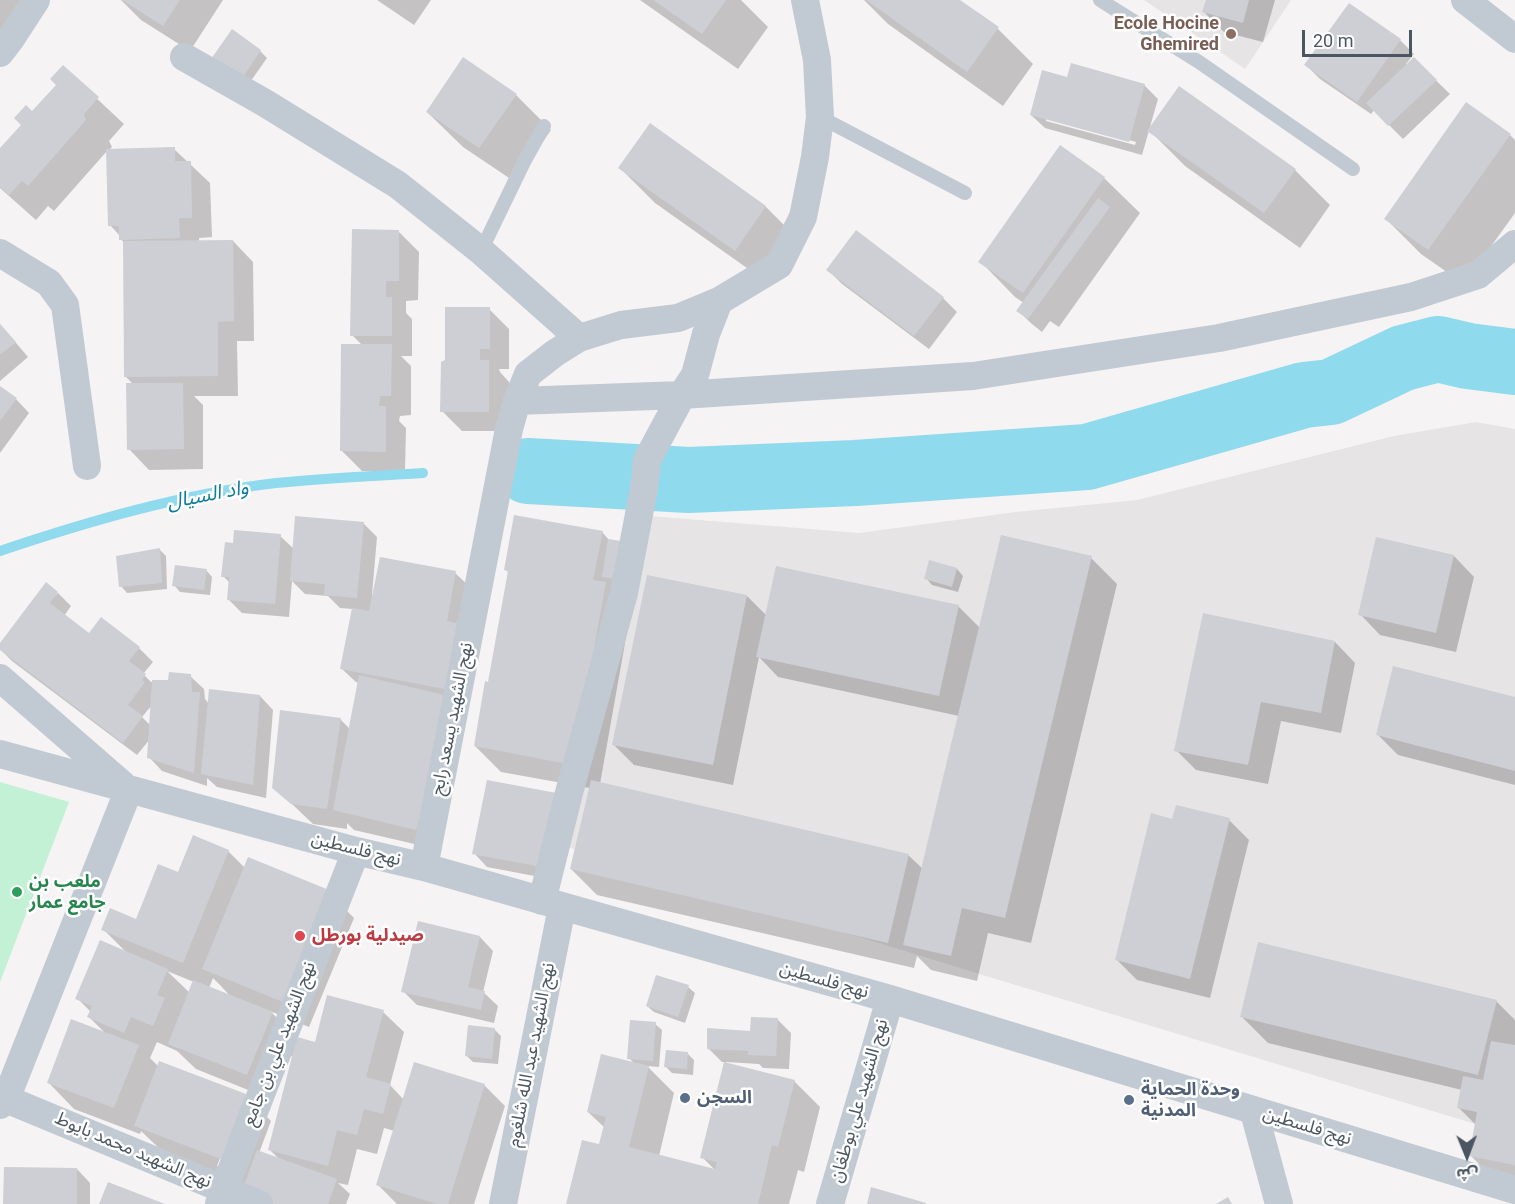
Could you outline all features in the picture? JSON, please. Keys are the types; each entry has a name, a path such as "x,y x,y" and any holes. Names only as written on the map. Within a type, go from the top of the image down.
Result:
{"street":[{"path":"0,53 36,0"},
{"name":"نهج الشهيد يسعد رابح","path":"424,867 509,429 528,374 579,338 621,326 678,318 718,301 779,265 803,217 820,117 817,60 805,0"},
{"path":"1465,0 1515,39"},
{"path":"183,57 265,103 398,185 482,251 579,338"},
{"path":"517,401 682,395 972,376 1219,338 1411,297 1478,275 1515,244"},
{"path":"0,253 49,283 65,305 87,466"},
{"name":"نهج الشهيد عبد الله شلغوم","path":"502,1204 570,789 624,593 646,472 682,395 695,375 718,301"},
{"path":"0,678 129,789 3,1102"},
{"name":"نهج فلسطين","path":"0,754 356,851 424,867 890,999 1515,1191"},
{"name":"نهج الشهيد علي بن جامع","path":"222,1197 356,851"},
{"name":"نهج الشهيد علي بوطغان","path":"830,1204 890,999"},
{"name":"نهج الشهيد محمد بايوط","path":"3,1102 222,1197 259,1204"},
{"path":"1254,1112 1279,1204"}],"lane":[{"path":"1100,0 1199,62 1353,169"},
{"path":"820,117 965,193"},
{"path":"482,251 525,160 544,126"}],"shaded area":[{"name":"Ecole Hocine Ghemired","path":"1144,0 1291,0 1245,69"},
{"path":"1476,422 1515,429 1515,1136 561,845 650,516 859,533 1016,512 1137,500 1394,436"}],"green space":[{"name":"ملعب بن جامع عمار","path":"0,782 69,802 0,982"}],"building":[{"path":"122,0 180,0 163,26"},
{"path":"653,0 726,0 702,34"},
{"path":"866,0 960,0 999,27 967,72"},
{"path":"1206,0 1249,0 1243,23 1202,12"},
{"path":"1349,3 1401,39 1357,102 1304,65"},
{"path":"232,29 261,50 241,80 211,59"},
{"path":"463,57 517,94 479,148 426,112"},
{"path":"1414,57 1437,80 1388,126 1366,103"},
{"path":"1071,63 1145,84 1129,142 1030,115 1042,70 1067,77"},
{"path":"63,65 99,97 84,114 86,120 28,186 22,181 9,195 0,187 0,148 21,125 14,118 26,105 32,111 56,85 50,79"},
{"path":"1179,86 1296,169 1264,213 1147,131"},
{"path":"1466,102 1511,134 1428,250 1384,219"},
{"path":"650,123 766,206 735,251 618,168"},
{"path":"1060,145 1105,177 1023,293 978,262"},
{"path":"175,147 175,161 191,161 192,218 179,218 180,238 119,240 119,226 108,226 106,149"},
{"path":"1098,198 1110,207 1028,319 1016,311"},
{"path":"352,229 399,230 399,281 386,281 386,297 392,297 392,336 350,336"},
{"path":"856,230 944,297 914,336 826,270"},
{"path":"233,240 234,321 218,322 218,376 124,377 123,241"},
{"path":"445,307 490,307 490,349 480,349 480,360 489,360 489,412 440,412 441,362 445,360"},
{"path":"0,324 16,342 0,355"},
{"path":"341,344 392,344 391,396 380,396 379,406 386,406 386,452 340,451"},
{"path":"126,383 183,383 184,449 127,450"},
{"path":"0,386 17,398 0,421"},
{"path":"514,515 603,531 593,580 606,582 573,765 474,746 508,571 504,570"},
{"path":"295,516 364,522 357,598 324,595 325,584 290,581"},
{"path":"234,530 281,534 275,604 227,600 229,577 221,577 225,542 233,543"},
{"path":"1001,535 1092,556 1005,918 962,908 951,956 903,945"},
{"path":"1376,537 1454,555 1436,633 1358,615"},
{"path":"608,539 627,542 622,580 602,577"},
{"path":"160,548 162,583 119,587 116,556"},
{"path":"380,557 456,571 447,621 457,623 445,689 340,669 352,608 369,611"},
{"path":"929,560 957,568 952,587 924,579"},
{"path":"175,565 207,569 204,590 172,586"},
{"path":"776,566 959,605 939,696 756,657"},
{"path":"647,575 747,595 713,765 612,745"},
{"path":"46,582 58,592 50,603 89,633 101,617 140,647 129,661 146,674 142,680 145,682 128,705 143,716 123,743 0,650 0,643"},
{"path":"1203,613 1335,641 1321,713 1261,702 1248,765 1174,751"},
{"path":"1393,666 1515,697 1515,771 1376,735"},
{"path":"169,672 191,674 192,692 200,692 194,773 147,758 152,680 168,680"},
{"path":"359,675 448,696 430,790 416,830 333,810"},
{"path":"209,689 260,695 253,785 201,774"},
{"path":"280,710 341,718 327,809 291,804 272,788"},
{"path":"487,780 562,794 547,868 472,854"},
{"path":"591,780 909,854 888,943 570,869"},
{"path":"1176,805 1230,818 1190,979 1115,960 1151,813 1172,819"},
{"path":"193,835 229,850 183,963 101,930 110,908 136,919 158,864 178,872"},
{"path":"248,857 329,890 283,1002 202,969"},
{"path":"418,921 480,936 468,987 485,991 481,1010 401,992"},
{"path":"100,940 168,969 157,995 165,998 153,1026 131,1017 124,1033 87,1017 92,1006 75,999"},
{"path":"1258,942 1497,1000 1478,1075 1240,1017"},
{"path":"656,975 689,985 678,1017 646,1006"},
{"path":"193,980 273,1012 247,1075 168,1044"},
{"path":"327,995 384,1010 366,1077 391,1084 383,1114 364,1109 357,1135 337,1130 328,1166 268,1150 297,1037 315,1042"},
{"path":"751,1017 778,1018 776,1056 748,1055 748,1051 707,1049 707,1028 750,1031"},
{"path":"71,1019 139,1045 114,1108 47,1083"},
{"path":"630,1020 656,1022 653,1061 627,1059"},
{"path":"468,1025 495,1028 492,1059 465,1056"},
{"path":"1491,1041 1515,1045 1515,1165 1469,1156 1477,1112 1457,1108 1463,1076 1483,1080"},
{"path":"666,1050 688,1052 687,1069 664,1067"},
{"path":"601,1054 649,1066 629,1147 715,1169 717,1162 700,1158 724,1062 795,1080 778,1147 772,1145 758,1204 566,1204 582,1140 599,1144 606,1117 587,1112"},
{"path":"159,1061 246,1094 221,1159 134,1126"},
{"path":"414,1062 485,1084 448,1204 437,1204 376,1185"},
{"path":"257,1150 337,1179 328,1204 237,1204"},
{"path":"4,1167 77,1168 77,1204 3,1204"},
{"path":"108,1182 165,1204 99,1204"},
{"path":"871,1187 926,1203 926,1204 867,1204"},
{"path":"1228,1197 1232,1204 1216,1204"}],"waterway":[{"path":"528,471 689,480 855,473 1087,457 1304,395 1331,392 1403,358 1438,349 1468,356 1515,362"},
{"name":"واد السيال","path":"0,551 102,519 206,494 276,483 423,473"}],"place":[{"name":"Ecole Hocine Ghemired","path":"1231,34"},
{"name":"ملعب بن جامع عمار","path":"17,892"},
{"name":"صيدلية بورطل","path":"300,936"},
{"name":"السجن","path":"685,1098"},
{"name":"وحدة الحماية المدنية","path":"1129,1100"}]}
